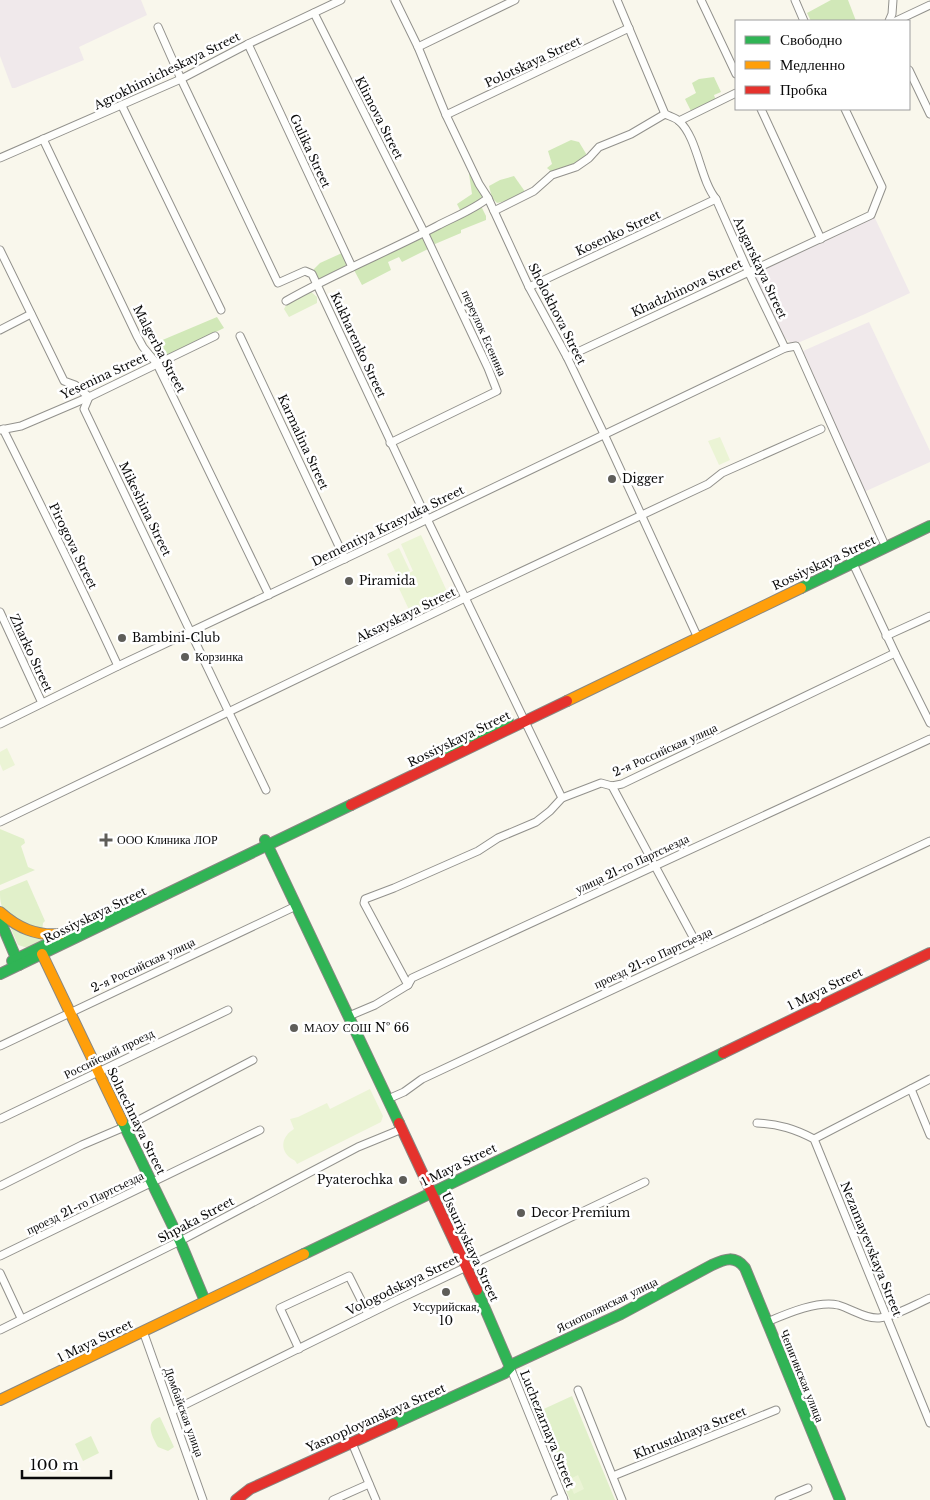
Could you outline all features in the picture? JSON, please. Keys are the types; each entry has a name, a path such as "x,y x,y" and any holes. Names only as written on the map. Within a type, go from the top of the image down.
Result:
{"street":[{"name":"Agrokhimicheskaya Street","path":"0,158 181,79 248,44 342,0"},
{"name":"Sholokhova Street","path":"395,0 418,46 446,115 479,184 488,198 529,287 567,357 697,635"},
{"path":"418,46 515,0"},
{"path":"618,0 665,114 679,121 735,93"},
{"path":"701,0 735,72"},
{"path":"795,0 804,20"},
{"path":"889,20 893,0"},
{"path":"898,20 930,5"},
{"name":"Klimova Street","path":"314,13 424,232"},
{"name":"Kukharenko Street","path":"158,27 278,283 306,271 312,274 318,285 390,443 562,798"},
{"name":"Polotskaya Street","path":"446,115 629,28"},
{"name":"Gulika Street","path":"248,44 352,267"},
{"path":"910,72 927,99 930,114"},
{"path":"122,106 221,310"},
{"path":"761,110 821,239"},
{"name":"Khadzhinova Street","path":"567,357 870,215 882,187 845,110"},
{"path":"494,211 534,191 552,175 576,167 589,158 599,147 632,134 665,114"},
{"name":"Angarskaya Street","path":"679,121 688,135 703,167 709,187 785,348"},
{"name":"Malgerba Street","path":"43,140 137,336 143,347 157,364 269,595"},
{"path":"286,301 488,198"},
{"name":"Kosenko Street","path":"529,287 716,199"},
{"name":"переулок Есенина","path":"390,443 497,390 424,232"},
{"path":"0,250 64,381 75,385 89,397"},
{"path":"0,330 31,314"},
{"name":"Yesenina Street","path":"1,429 21,426 89,397 215,336"},
{"name":"Karmalina Street","path":"240,336 345,559"},
{"path":"785,348 796,346 883,541"},
{"name":"Dementiya Krasyuka Street","path":"0,724 42,702 785,348"},
{"name":"Mikeshina Street","path":"89,397 84,409 266,790"},
{"name":"Pirogova Street","path":"1,429 7,437 32,490 60,542 118,666"},
{"name":"Aksayskaya Street","path":"0,822 708,484 722,473 821,429"},
{"name":"Rossiyskaya Street","path":"852,560 883,541 930,519"},
{"name":"Rossiyskaya Street","path":"0,967 42,954 523,718 852,560 930,526"},
{"path":"852,560 894,653 930,723"},
{"name":"Zharko Street","path":"0,612 42,702"},
{"path":"886,636 930,616"},
{"name":"2-я Российская улица","path":"408,985 364,903 365,899 478,851 498,838 536,822 562,798 602,783 612,786 622,784 894,653"},
{"name":"улица 21-го Партсъезда","path":"349,1016 408,985 412,978 930,740"},
{"path":"612,786 699,948"},
{"name":"проезд 21-го Партсъезда","path":"388,1099 404,1092 422,1079 930,841"},
{"name":"Rossiyskaya Street","path":"0,974 69,933 266,843"},
{"name":"Ussuriyskaya Street","path":"266,843 467,1267 510,1367"},
{"name":"2-я Российская улица","path":"0,1046 296,906"},
{"path":"0,912 14,924 30,933 43,935 69,933"},
{"path":"0,920 18,962"},
{"name":"1 Maya Street","path":"0,1400 930,953"},
{"name":"Solnechnaya Street","path":"42,954 180,1242 205,1301"},
{"name":"Российский проезд","path":"0,1119 228,1010"},
{"path":"0,1186 125,1126 253,1060"},
{"path":"757,1123 789,1127 814,1139 930,1079"},
{"path":"911,1088 930,1135"},
{"name":"Shpaka Street","path":"0,1330 21,1318 180,1242 358,1147 402,1129"},
{"name":"проезд 21-го Партсъезда","path":"0,1256 260,1130"},
{"name":"Nezamayevskaya Street","path":"814,1139 886,1316 928,1413 930,1422"},
{"name":"Vologodskaya Street","path":"172,1411 368,1314 645,1182"},
{"name":"Яснополянская улица","path":"510,1367 620,1314 714,1264 734,1258 741,1262"},
{"name":"Чепигинская улица","path":"741,1262 840,1500"},
{"path":"0,1273 21,1318"},
{"path":"299,1349 280,1308 349,1276 368,1314"},
{"path":"767,1322 814,1305 826,1303 868,1317 877,1318 930,1298"},
{"name":"Домбайская улица","path":"143,1331 203,1500"},
{"name":"Yasnoployanskaya Street","path":"236,1500 250,1489 492,1380 505,1373 510,1367"},
{"name":"Luchezarnaya Street","path":"510,1367 564,1498"},
{"path":"578,1390 622,1500"},
{"name":"Khrustalnaya Street","path":"613,1476 776,1410"},
{"path":"352,1443 376,1500"},
{"path":"333,1500 369,1484"},
{"path":"779,1500 808,1488"},
{"path":"243,1500 250,1489"},
{"path":"555,1500 564,1498"}],"shaded area":[{"path":"0,0 141,0 147,15 79,47 84,60 12,88 0,56"},
{"path":"874,216 910,293 793,345 785,338 753,274"},
{"path":"869,322 930,451 930,462 864,492 803,351"}],"green space":[{"path":"831,0 848,0 856,20 810,20 807,13"},
{"path":"714,77 721,92 714,95 716,101 692,113 685,99 696,93 692,83 699,79"},
{"path":"571,140 579,142 588,157 574,167 553,173 547,168 552,164 548,151"},
{"path":"473,170 484,195 475,204 461,212 457,204 472,194 469,174"},
{"path":"514,176 526,193 514,199 497,203 492,198 489,186"},
{"path":"477,207 482,208 486,220 461,230 461,233 435,244 428,239 426,233"},
{"path":"419,238 423,239 428,249 402,262 399,257 388,262 391,270 362,285 354,270"},
{"path":"342,253 347,263 342,269 318,280 314,276 314,269 320,263"},
{"path":"310,291 317,297 317,303 289,317 284,309 288,302"},
{"path":"217,317 224,328 165,357 153,353 153,344"},
{"path":"720,437 730,460 719,465 708,441"},
{"path":"421,535 450,598 412,616 395,580 413,571 401,544"},
{"path":"399,548 410,571 398,577 387,554"},
{"path":"7,748 15,765 3,771 0,764 0,752"},
{"path":"0,829 24,839 25,843 21,846 28,867 35,870 0,885"},
{"path":"27,880 45,921 42,931 12,918 4,910 1,903 0,891"},
{"path":"11,927 48,939 28,948 18,945"},
{"path":"370,1089 383,1116 381,1122 297,1164 288,1156 283,1145 285,1138 294,1129 290,1119 327,1103 330,1109"},
{"path":"572,1396 615,1500 570,1500 535,1413"},
{"path":"160,1417 174,1447 168,1451 158,1447 151,1430 152,1422"},
{"path":"91,1436 99,1453 83,1461 75,1444"},
{"path":"578,1475 584,1489 574,1494 568,1480"}],"traffic: fast":[{"path":"801,588 930,526"},
{"path":"442,753 508,721"},
{"path":"0,974 351,805"},
{"path":"265,840 399,1123"},
{"path":"12,961 132,903"},
{"path":"0,920 19,965"},
{"path":"304,1254 723,1053"},
{"path":"122,1121 180,1241 205,1301"},
{"path":"393,1424 505,1373 513,1364 621,1314 712,1265 730,1259 737,1261 745,1268 840,1500"},
{"path":"477,1290 510,1367"}],"traffic: slow":[{"path":"567,701 801,588"},
{"path":"0,912 28,930 43,934 60,934"},
{"path":"42,954 122,1121"},
{"path":"0,1400 304,1254"}],"traffic: jam":[{"path":"351,805 567,701"},
{"path":"723,1053 930,953"},
{"path":"399,1123 477,1290"},
{"path":"236,1500 250,1489 393,1424"}],"place":[{"name":"Digger","path":"612,479"},
{"name":"Piramida","path":"349,581"},
{"name":"Bambini-Club","path":"122,638"},
{"name":"Корзинка","path":"185,657"},
{"name":"ООО Клиника ЛОР","path":"106,840"},
{"name":"МАОУ СОШ № 66","path":"294,1028"},
{"name":"Pyaterochka","path":"403,1180"},
{"name":"Decor Premium","path":"521,1213"},
{"name":"Уссурийская, 10","path":"446,1292"}]}
